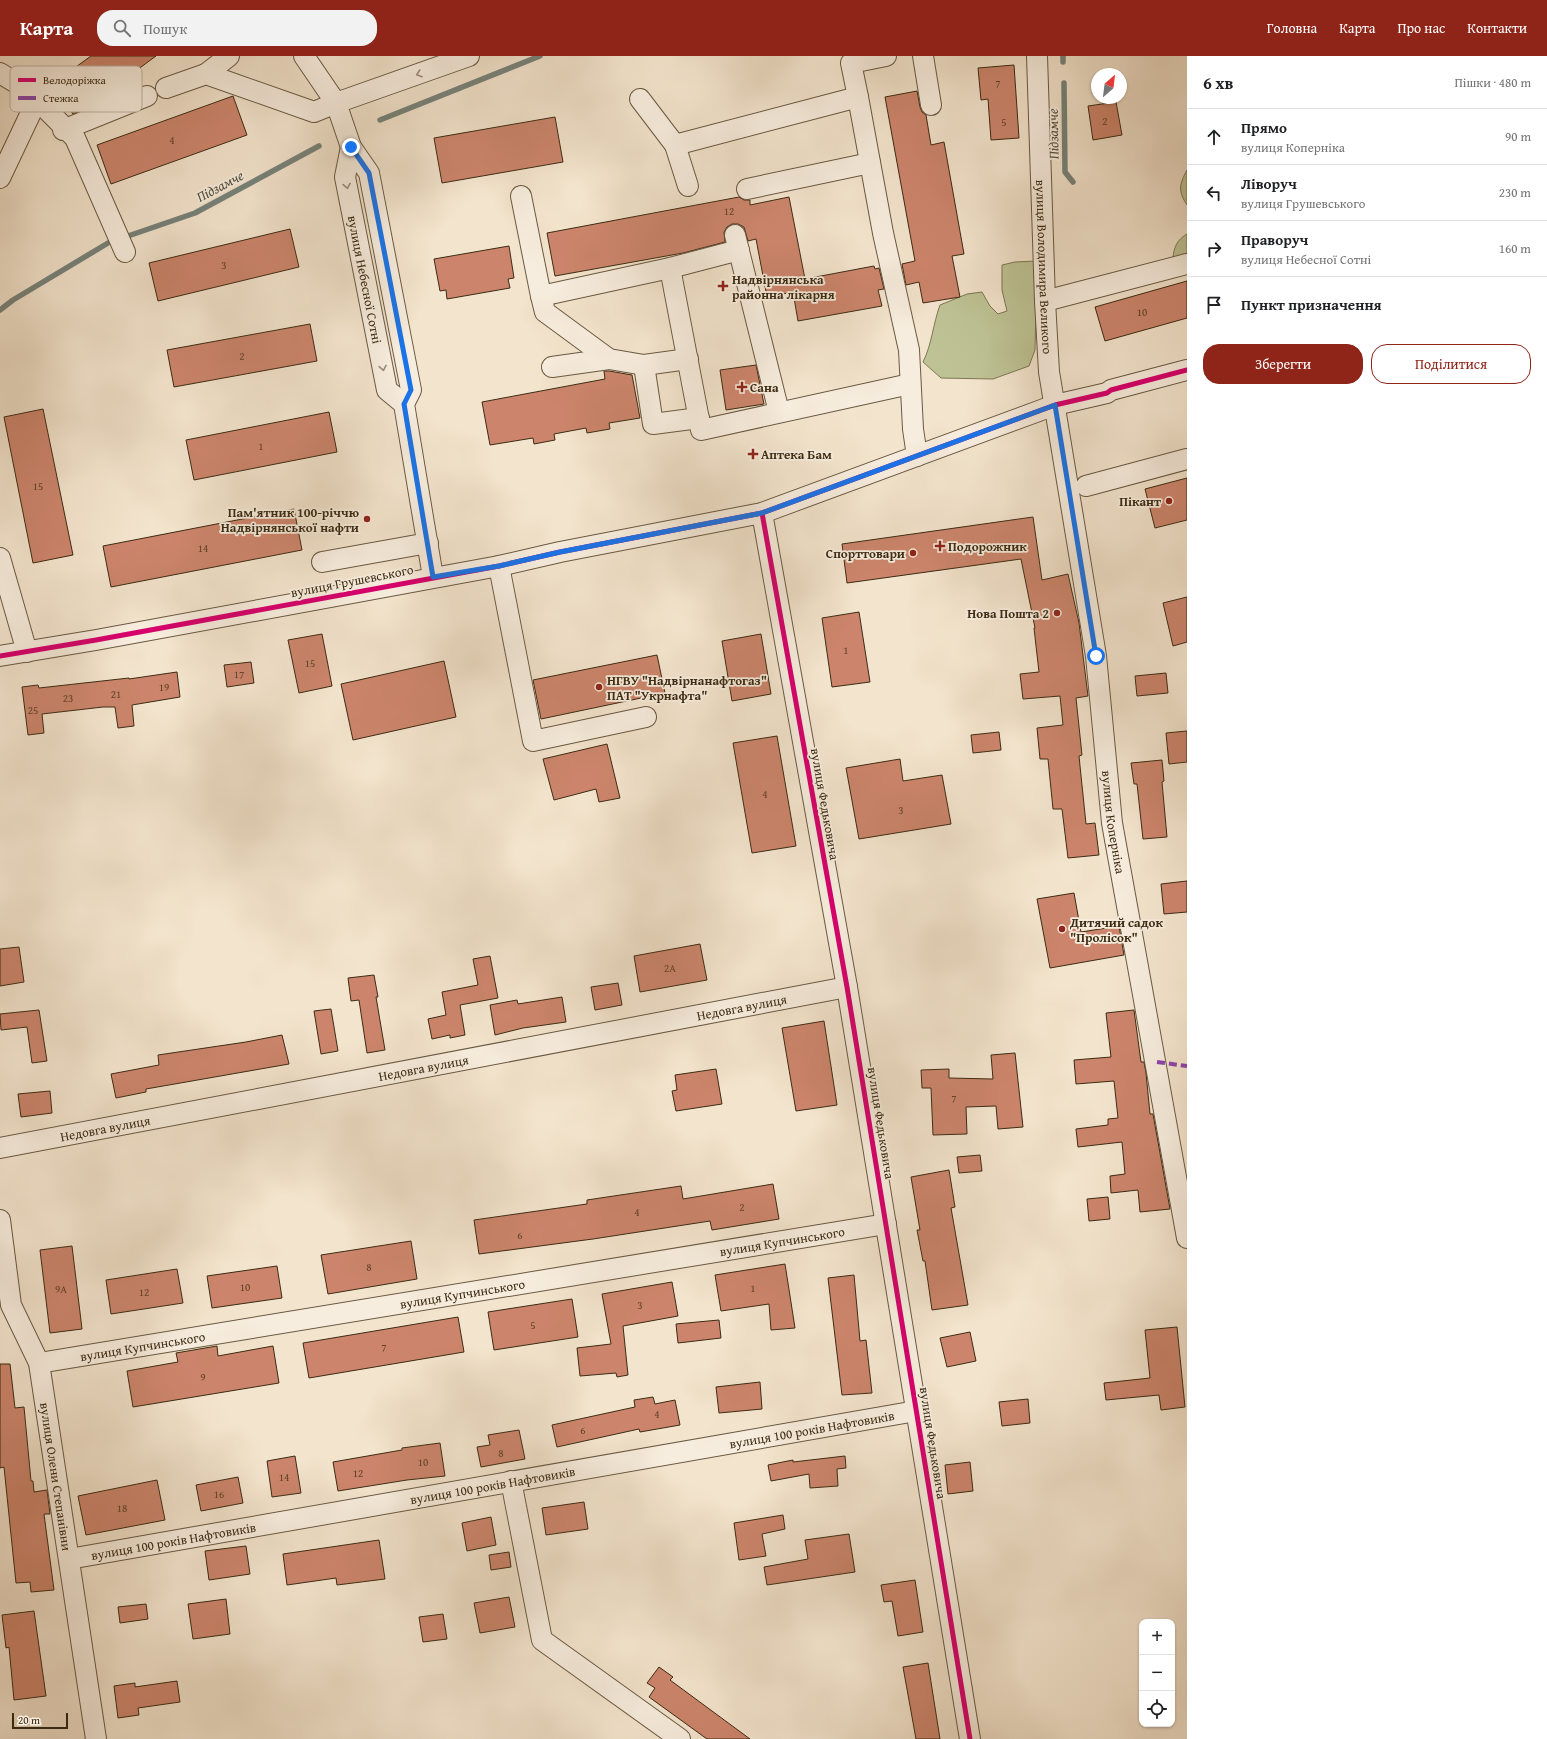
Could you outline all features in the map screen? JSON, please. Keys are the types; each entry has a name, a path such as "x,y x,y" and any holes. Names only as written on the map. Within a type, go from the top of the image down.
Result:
{"street":[{"path":"166,88 206,74 229,56"},
{"name":"вулиця Небесної Сотні","path":"304,56 336,103 351,147 369,173 411,390 404,404 433,577"},
{"path":"206,74 314,112 469,56"},
{"path":"886,56 851,63 883,233 909,350 910,384 916,456"},
{"path":"923,56 932,105"},
{"name":"вулиця Володимира Великого","path":"1037,56 1044,301 1049,372 1055,405"},
{"path":"0,74 10,79"},
{"path":"142,98 147,96"},
{"path":"676,145 858,97"},
{"path":"640,99 676,145 688,186"},
{"path":"0,178 32,112"},
{"path":"49,112 64,129 75,138 125,252"},
{"path":"64,129 107,112"},
{"path":"747,189 870,163"},
{"path":"521,196 545,312 596,355"},
{"path":"541,296 670,268 737,243 779,412"},
{"path":"1044,301 1187,264"},
{"path":"670,268 701,430 910,384"},
{"path":"552,367 596,355 644,365 688,359"},
{"path":"644,365 653,424 699,418"},
{"name":"вулиця Грушевського","path":"0,656 96,640 499,566 560,552 762,513 1055,405 1107,393 1111,390 1187,370"},
{"name":"вулиця Коперніка","path":"1055,405 1096,656 1112,823 1187,1238"},
{"path":"1086,486 1187,459"},
{"name":"вулиця Федьковича","path":"762,513 847,987 970,1739"},
{"path":"322,562 428,543"},
{"path":"0,558 27,652"},
{"path":"499,566 533,741 646,717"},
{"name":"Недовга вулиця","path":"0,1148 847,987"},
{"name":"вулиця Олени Степанівни","path":"0,1220 6,1306 39,1363 96,1739"},
{"name":"вулиця Купчинського","path":"39,1363 886,1224"},
{"name":"вулиця 100 років Нафтовиків","path":"68,1559 916,1410"},
{"path":"511,1481 542,1640 680,1739"}],"green space":[{"path":"1187,170 1187,205 1182,196 1181,184"},
{"path":"1187,234 1187,270 1172,264 1174,250 1177,243"},
{"path":"1037,261 1035,350 1029,366 993,379 941,378 923,362 940,305 967,294 982,292 990,306 998,314 1007,311 1002,290 1002,265 1015,262"}],"building":[{"path":"91,56 156,56 142,66 77,66"},
{"path":"1014,65 1019,138 991,140 988,99 981,100 978,68"},
{"path":"917,91 920,107 922,112 926,115 931,145 944,142 964,254 952,256 960,297 923,303 919,282 906,285 902,264 915,261 885,97"},
{"path":"233,96 247,135 111,184 97,145"},
{"path":"1116,104 1122,135 1093,140 1088,106"},
{"path":"555,117 563,162 442,183 434,138"},
{"path":"739,197 744,200 750,200 750,205 789,197 805,279 874,266 875,269 879,268 884,289 878,290 882,306 798,321 793,292 767,297 756,239 748,241 744,227 738,224 732,224 727,227 724,232 725,242 683,253 555,276 547,233"},
{"path":"290,229 299,267 158,301 149,263"},
{"path":"509,246 514,278 508,279 510,288 447,299 446,290 440,291 434,259"},
{"path":"1187,281 1187,318 1105,341 1095,307"},
{"path":"310,324 317,361 174,387 167,350"},
{"name":"Сана","path":"756,365 764,404 726,410 720,370"},
{"path":"604,371 632,375 640,418 609,423 610,429 587,433 586,428 554,434 555,440 534,444 533,438 490,445 482,402 605,379"},
{"path":"43,409 73,555 33,563 4,417"},
{"path":"329,412 337,452 194,480 186,440"},
{"path":"1187,478 1187,520 1155,528 1145,489"},
{"path":"294,509 302,550 111,587 103,546"},
{"path":"1033,517 1042,580 1068,574 1079,623 1088,696 1076,698 1082,755 1079,756 1086,824 1095,823 1099,855 1068,858 1062,809 1053,809 1048,759 1040,759 1037,728 1063,725 1060,696 1023,699 1020,674 1039,672 1035,628 1021,559 847,583 842,544"},
{"path":"1187,597 1187,642 1173,646 1163,603"},
{"path":"859,612 870,682 832,687 822,618"},
{"path":"322,634 332,686 299,693 288,640"},
{"path":"761,634 771,694 732,701 722,641"},
{"name":"НГВУ \"Надвірнанафтогаз\" ПАТ \"Укрнафта\"","path":"657,655 665,693 541,719 533,680"},
{"path":"444,661 456,717 353,740 341,684"},
{"path":"251,662 254,683 227,687 224,665"},
{"path":"177,672 180,697 132,705 134,726 118,728 115,707 103,707 42,714 44,733 28,735 22,687 38,685 39,688 129,679"},
{"path":"1166,673 1168,693 1137,696 1135,676"},
{"path":"1187,731 1187,762 1169,764 1166,733"},
{"path":"999,732 1001,750 973,753 971,735"},
{"path":"777,736 796,846 752,853 733,743"},
{"path":"607,744 620,798 599,802 596,789 554,800 543,759"},
{"path":"900,759 903,781 942,775 951,824 859,839 846,768"},
{"path":"1162,760 1164,781 1162,782 1167,837 1143,839 1137,784 1134,784 1131,763"},
{"path":"1187,881 1187,912 1164,914 1161,884"},
{"name":"Дитячий садок \"Пролісок\"","path":"1074,893 1081,932 1119,926 1124,955 1050,968 1037,899"},
{"path":"700,944 707,980 640,992 634,956"},
{"path":"19,947 24,982 0,986 0,949"},
{"path":"490,956 498,998 460,1005 465,1035 450,1038 450,1035 432,1039 428,1019 446,1015 442,992 478,985 473,959"},
{"path":"374,975 378,997 376,997 385,1050 367,1053 359,1000 351,1001 348,978"},
{"path":"618,983 622,1005 595,1010 591,987"},
{"path":"562,997 566,1022 523,1028 495,1035 490,1005 517,1000 518,1004"},
{"path":"331,1009 338,1051 321,1054 314,1011"},
{"path":"39,1010 47,1061 32,1063 27,1027 1,1030 0,1014"},
{"path":"1134,1010 1141,1062 1144,1062 1146,1073 1150,1114 1153,1114 1170,1209 1140,1212 1138,1190 1111,1193 1110,1176 1125,1174 1122,1142 1078,1147 1076,1129 1108,1125 1108,1119 1118,1118 1114,1081 1076,1084 1074,1060 1111,1057 1106,1013"},
{"path":"824,1021 837,1105 796,1111 782,1028"},
{"path":"282,1035 289,1064 146,1089 146,1092 116,1098 111,1074 159,1065 158,1055"},
{"path":"1015,1053 1023,1127 998,1129 996,1106 966,1107 967,1134 933,1135 931,1088 922,1088 921,1070 949,1069 949,1078 993,1079 991,1055"},
{"path":"716,1069 722,1104 676,1111 672,1091 677,1090 675,1075"},
{"path":"50,1091 52,1113 21,1117 18,1094"},
{"path":"980,1155 982,1171 959,1173 957,1157"},
{"path":"949,1170 955,1207 951,1208 968,1305 932,1310 925,1261 923,1261 917,1230 920,1230 911,1177"},
{"path":"773,1184 779,1219 712,1230 710,1221 593,1239 479,1254 474,1220 587,1204 587,1200 681,1186 683,1199"},
{"path":"1108,1197 1110,1219 1089,1221 1087,1199"},
{"path":"411,1241 417,1279 328,1294 321,1255"},
{"path":"72,1246 82,1329 50,1333 40,1250"},
{"path":"785,1264 795,1328 771,1330 769,1304 721,1311 715,1275"},
{"path":"277,1266 282,1298 212,1308 207,1276"},
{"path":"177,1269 183,1303 111,1314 106,1280"},
{"path":"854,1275 860,1341 866,1340 872,1393 842,1395 828,1278"},
{"path":"672,1282 678,1316 623,1326 628,1375 617,1377 616,1373 580,1376 577,1348 611,1344 602,1294"},
{"path":"572,1299 578,1337 494,1350 488,1312"},
{"path":"458,1317 464,1352 309,1378 303,1343"},
{"path":"719,1320 721,1338 678,1343 676,1324"},
{"path":"1177,1327 1185,1407 1161,1410 1159,1395 1106,1400 1104,1383 1150,1378 1145,1330"},
{"path":"970,1332 976,1361 947,1367 940,1338"},
{"path":"217,1346 218,1356 273,1346 279,1383 133,1407 127,1371 178,1362 176,1353"},
{"path":"0,1364 10,1364 15,1408 24,1407 31,1481 33,1481 34,1492 47,1490 50,1514 44,1514 54,1590 31,1592 30,1582 16,1583 4,1467 0,1468"},
{"path":"760,1382 762,1409 719,1413 716,1387"},
{"path":"653,1397 655,1404 675,1400 680,1425 640,1432 639,1429 557,1447 552,1425 635,1407 634,1400"},
{"path":"1028,1399 1030,1423 1002,1426 999,1402"},
{"path":"519,1430 525,1459 481,1467 477,1447 490,1445 488,1435"},
{"path":"440,1443 445,1476 407,1480 338,1491 333,1462 402,1450 402,1448"},
{"path":"295,1456 301,1493 272,1497 267,1461"},
{"path":"845,1456 846,1468 837,1469 838,1486 810,1488 809,1474 771,1481 768,1465 793,1460 793,1462"},
{"path":"970,1462 973,1491 948,1494 945,1465"},
{"path":"238,1477 243,1503 201,1511 196,1485"},
{"path":"157,1480 165,1520 86,1535 78,1496"},
{"path":"584,1502 588,1529 546,1535 542,1508"},
{"path":"783,1515 785,1529 762,1534 766,1556 739,1560 734,1523"},
{"path":"491,1517 496,1545 467,1551 462,1523"},
{"path":"849,1534 855,1572 767,1585 764,1567 808,1559 805,1540"},
{"path":"379,1540 385,1579 337,1585 336,1578 287,1585 283,1554"},
{"path":"246,1546 250,1574 209,1580 205,1551"},
{"path":"509,1552 511,1567 491,1570 489,1555"},
{"path":"915,1580 923,1632 898,1636 892,1601 884,1602 881,1585"},
{"path":"509,1597 515,1627 480,1633 474,1603"},
{"path":"226,1599 230,1634 193,1639 188,1604"},
{"path":"146,1604 148,1619 120,1623 118,1607"},
{"path":"34,1611 46,1696 14,1700 9,1647 6,1648 2,1615"},
{"path":"443,1614 447,1639 423,1642 419,1617"},
{"path":"928,1663 940,1739 916,1739 903,1667"},
{"path":"659,1667 673,1677 670,1680 750,1739 707,1739 649,1697 655,1688 647,1683"},
{"path":"177,1681 180,1702 138,1708 139,1715 118,1718 114,1686 135,1683 135,1687"}],"waterway":[{"name":"Підзамче","path":"380,120 540,56"},
{"name":"Підзамче","path":"1063,56 1063,62"},
{"name":"Підзамче","path":"1064,83 1065,172 1073,182"},
{"name":"Підзамче","path":"128,236 195,213 319,146"},
{"name":"Підзамче","path":"0,310 13,300 108,243"}],"marked path":[{"path":"1157,1062 1187,1066"}],"cycle path":[{"path":"0,656 96,640 499,566 560,552 762,513 1055,405 1107,393 1111,390 1187,370"},
{"path":"762,513 847,987 970,1739"}],"place":[{"name":"Надвірнянська районна лікарня","path":"723,286"},
{"name":"Сана","path":"742,387"},
{"name":"Аптека Бам","path":"753,454"},
{"name":"Пікант","path":"1169,501"},
{"name":"Пам'ятник 100-річчю Надвірнянської нафти","path":"367,519"},
{"name":"Подорожник","path":"940,546"},
{"name":"Спорттовари","path":"913,553"},
{"name":"Нова Пошта 2","path":"1057,613"},
{"name":"НГВУ \"Надвірнанафтогаз\" ПАТ \"Укрнафта\"","path":"599,687"},
{"name":"Дитячий садок \"Пролісок\"","path":"1062,929"}],"route":[{"path":"351,147 369,173 411,390 404,404 433,577 499,566 560,552 762,513 1055,405 1096,656"}]}
